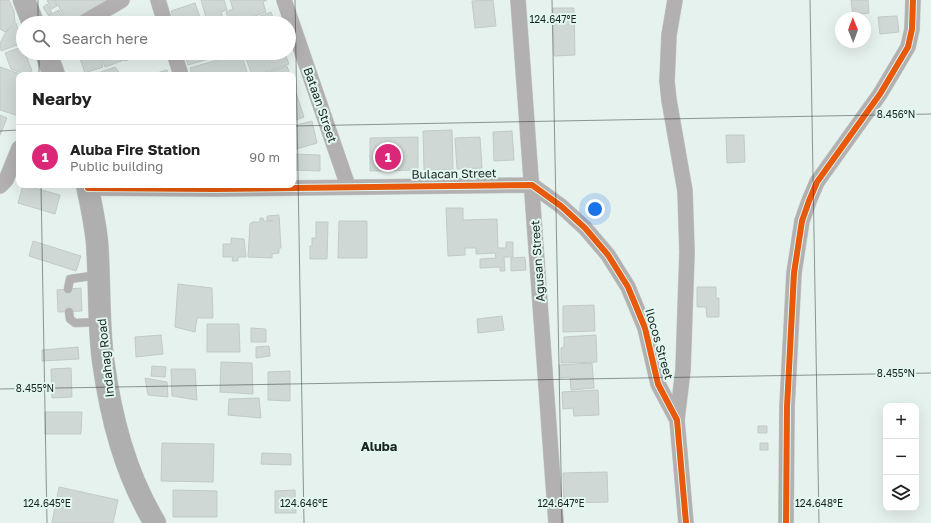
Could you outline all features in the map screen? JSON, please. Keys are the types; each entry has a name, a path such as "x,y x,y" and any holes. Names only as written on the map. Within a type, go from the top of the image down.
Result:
{"main road":[{"path":"24,0 30,16"},
{"name":"Indahag Road","path":"87,188 97,241 103,359 113,418 125,463 143,504 155,523"}],"street":[{"path":"95,16 122,0"},
{"path":"158,0 163,16"},
{"name":"Bataan Street","path":"284,0 290,16"},
{"name":"Agusan Street","path":"518,0 556,523"},
{"path":"675,0 668,35 667,81 685,191 687,252 683,370 677,420"},
{"path":"786,523 787,407 794,274 802,221 818,182 880,94 908,48 912,29 913,0"},
{"name":"Bataan Street","path":"296,35 348,186"},
{"path":"176,60 180,72"},
{"path":"0,186 6,180 16,155"},
{"name":"Bulacan Street","path":"296,186 532,185"},
{"name":"Ilocos Street","path":"532,185 561,206 585,228 608,254 628,287 645,328 658,384 677,420 686,523"}],"lane":[{"path":"68,289 70,279 98,274"},
{"path":"69,312 70,319 75,323 101,322"}],"building":[{"path":"0,0 9,0 14,11 15,22 5,32 0,29"},
{"path":"47,0 54,0 57,6 51,9"},
{"path":"55,0 107,0 80,16 64,16"},
{"path":"201,0 224,0 227,10 221,12 222,16 206,16"},
{"path":"230,0 267,0 263,2 266,12 255,16 227,16 226,12 233,9"},
{"path":"493,0 496,26 475,28 472,1"},
{"path":"851,0 868,0 869,12 853,12"},
{"path":"195,3 200,16 173,16 171,11"},
{"path":"47,4 52,13 48,15 43,7"},
{"path":"553,8 574,8 575,55 554,56"},
{"path":"59,10 62,16 48,16"},
{"path":"271,12 272,16 260,16"},
{"path":"897,16 899,32 880,34 878,17"},
{"path":"16,23 16,45 1,51 0,43 6,32"},
{"path":"16,49 16,60 28,60 32,71 19,72 11,69 5,53"},
{"path":"80,60 100,60 103,67 85,72"},
{"path":"102,60 124,60 105,67"},
{"path":"186,60 205,60 188,65"},
{"path":"217,60 243,60 247,72 191,72 190,68"},
{"path":"247,60 288,60 289,64 266,72 251,72"},
{"path":"287,66 289,72 270,72"},
{"path":"0,67 16,73 16,115 0,110"},
{"path":"115,67 119,72 101,72"},
{"path":"296,93 304,117 296,120"},
{"path":"0,115 7,118 0,135"},
{"path":"312,121 317,143 296,149 296,125"},
{"path":"452,130 453,170 424,170 423,131"},
{"path":"512,131 514,160 494,161 493,132"},
{"path":"726,135 744,135 745,162 727,163"},
{"path":"418,137 418,170 370,171 370,138"},
{"path":"480,137 482,168 457,169 455,138"},
{"path":"296,154 320,155 320,171 296,170"},
{"path":"22,188 34,188 60,195 55,214 18,203"},
{"path":"446,208 463,208 463,220 497,219 498,248 506,248 506,242 513,242 513,257 504,257 505,271 500,271 500,267 480,268 480,259 496,258 495,253 476,254 476,248 465,248 465,255 448,256"},
{"path":"279,215 281,248 279,248 279,253 272,254 272,258 248,257 250,224 252,222 260,222 260,218 263,218 264,221 273,221 267,220 267,216"},
{"path":"339,221 367,221 367,258 338,258"},
{"path":"316,222 328,222 327,259 310,259 310,246 312,246 312,238 316,238"},
{"path":"231,238 244,239 246,257 238,257 238,261 232,261 233,257 223,257 223,244 231,244"},
{"path":"33,241 81,256 76,271 29,256"},
{"path":"525,257 526,270 511,271 511,258"},
{"path":"178,284 212,288 213,318 197,318 195,332 175,327"},
{"path":"697,287 716,287 716,298 719,298 719,317 707,317 706,307 697,307"},
{"path":"81,288 82,311 58,312 57,290"},
{"path":"594,305 595,331 563,332 563,306"},
{"path":"502,316 504,330 478,333 477,319"},
{"path":"207,324 239,324 240,352 207,352"},
{"path":"251,328 266,329 266,342 251,342"},
{"path":"161,335 163,354 136,357 135,337"},
{"path":"596,335 597,362 561,363 561,348 564,347 564,337"},
{"path":"269,346 270,356 256,358 256,347"},
{"path":"78,347 79,359 42,361 42,350"},
{"path":"221,362 252,363 253,394 220,392"},
{"path":"592,363 594,388 571,390 570,377 560,378 559,365"},
{"path":"152,366 166,367 165,377 151,376"},
{"path":"71,368 72,397 52,398 51,369"},
{"path":"171,369 195,369 197,400 172,396"},
{"path":"290,371 290,401 268,400 268,372"},
{"path":"145,378 167,382 168,397 148,395"},
{"path":"598,390 599,415 574,416 573,408 563,409 562,392"},
{"path":"259,398 261,418 228,415 229,399"},
{"path":"45,412 82,412 81,434 45,434"},
{"path":"758,426 767,426 767,433 758,433"},
{"path":"162,443 214,444 213,482 161,481"},
{"path":"760,443 768,443 768,450 760,450"},
{"path":"262,453 291,454 291,465 261,464"},
{"path":"607,472 608,502 564,503 563,473"},
{"path":"59,487 118,500 113,523 52,523"},
{"path":"173,490 217,491 217,517 173,517"},
{"path":"295,490 296,513 275,513 275,491"}],"cycle path":[{"path":"786,523 787,407 794,273 802,221 817,182 880,94 908,47 912,29 913,0"},
{"path":"296,188 532,185 561,206 585,228 608,255 628,287 645,328 658,384 677,420 686,523"},
{"path":"88,188 295,188"}],"place":[{"name":"Aluba Fire Station","path":"388,157"}],"district":[{"name":"Aluba","path":"379,446"}]}
